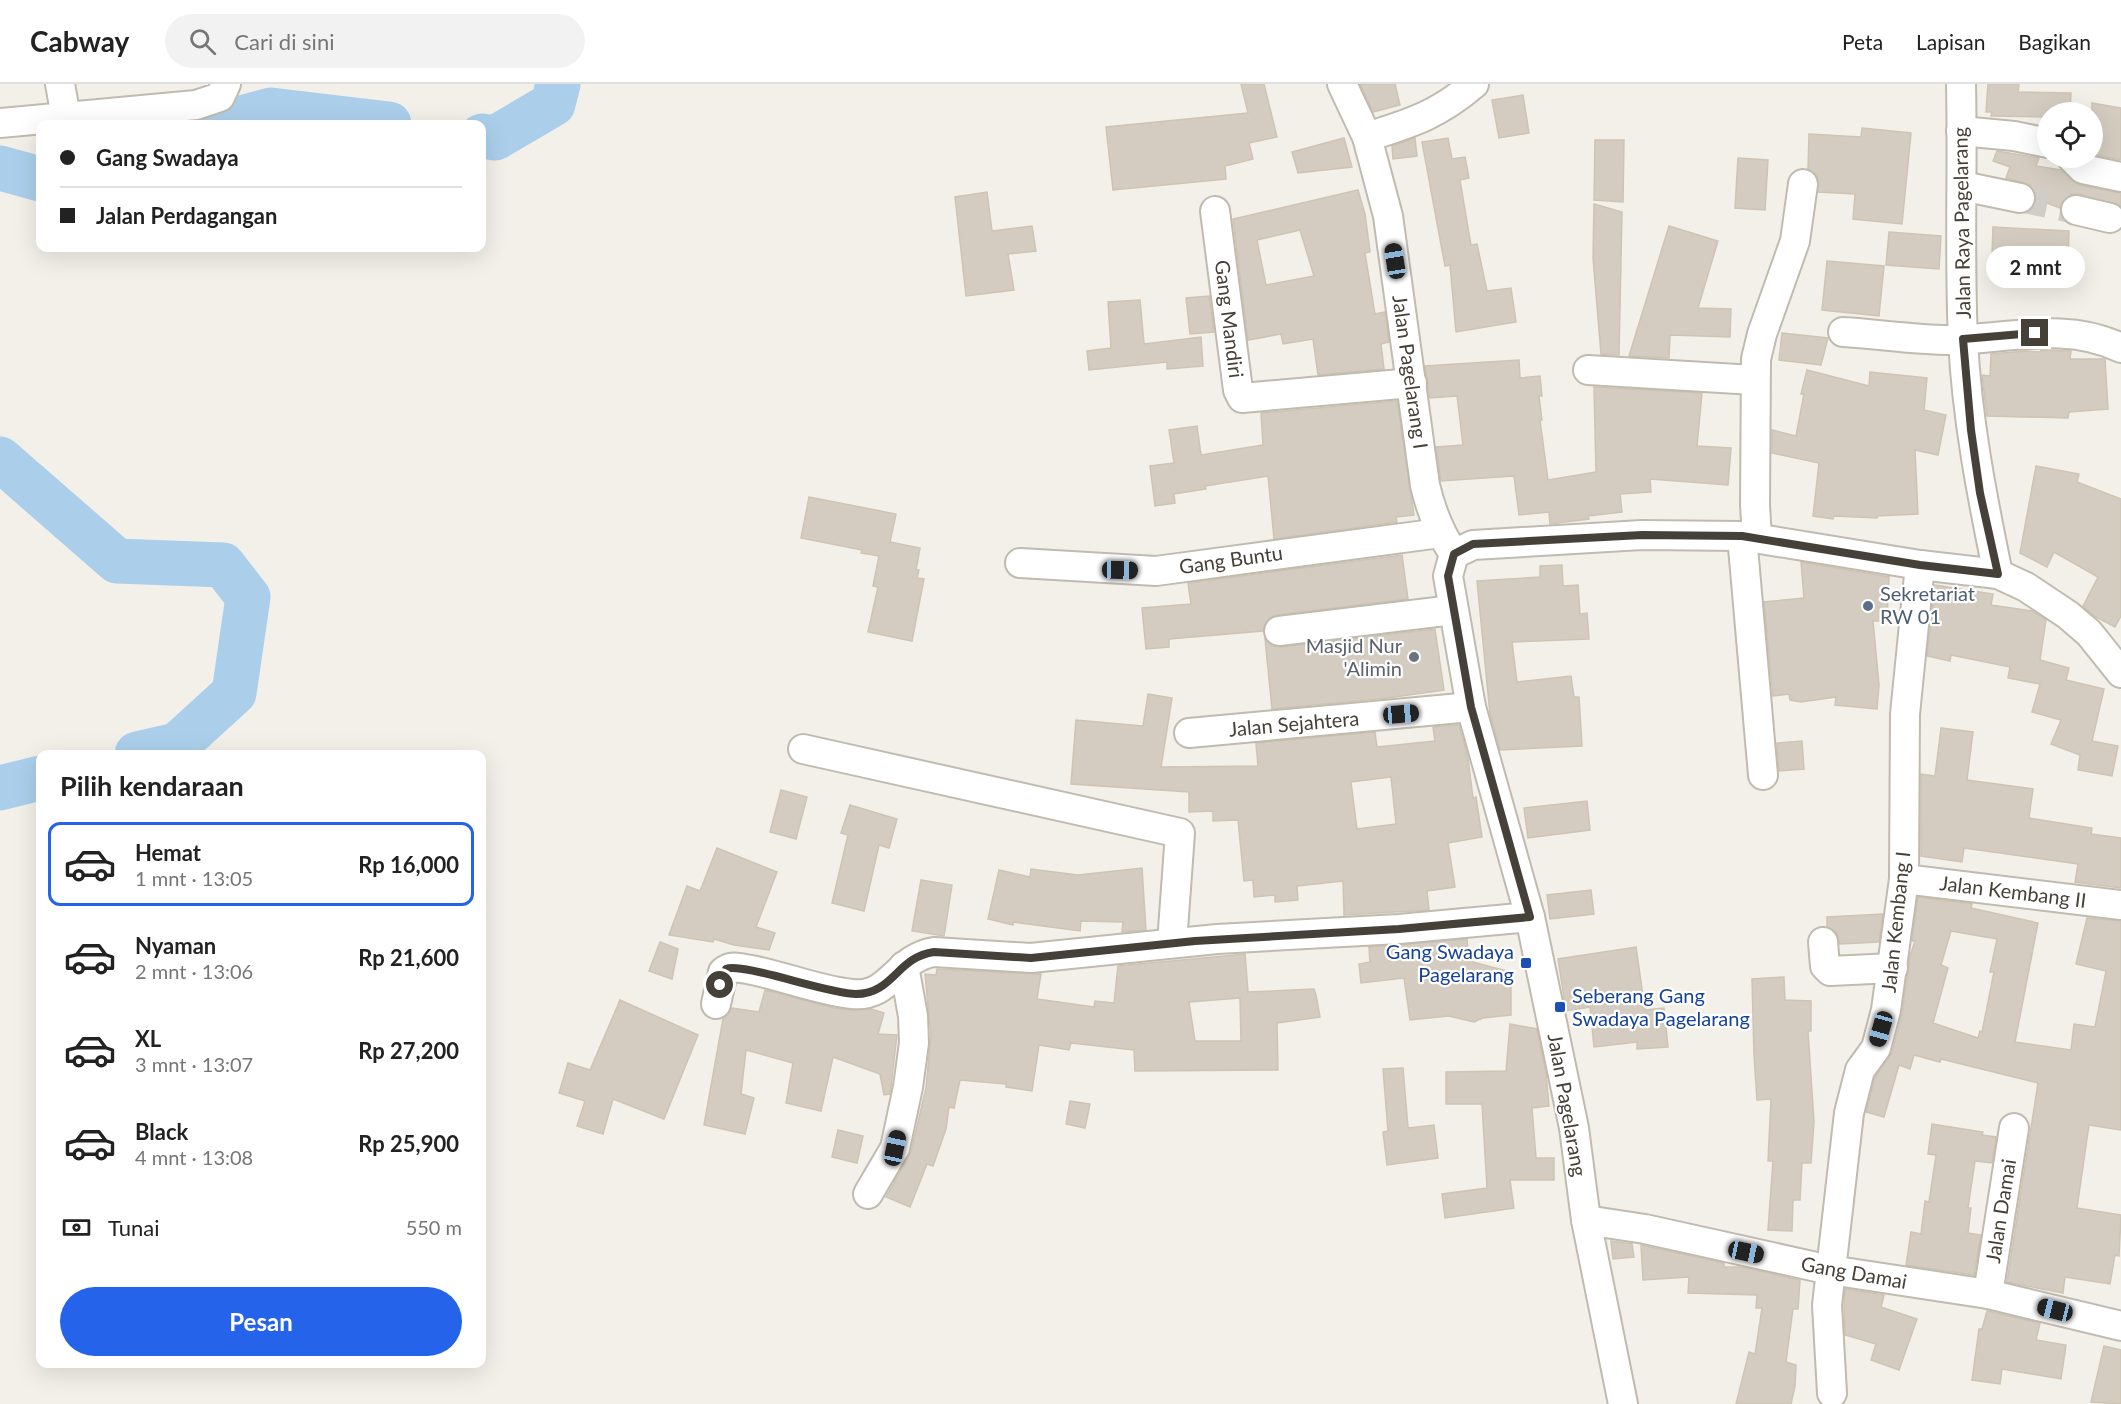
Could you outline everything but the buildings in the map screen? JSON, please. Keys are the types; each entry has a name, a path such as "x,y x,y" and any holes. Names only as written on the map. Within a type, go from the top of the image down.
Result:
{"street":[{"path":"60,84 66,117"},
{"path":"0,123 196,105 220,97 226,84"},
{"name":"Jalan Pagelarang I","path":"1342,84 1367,137 1388,216 1425,485 1431,511 1447,544"},
{"path":"1367,137 1421,120 1451,103 1474,84"},
{"name":"Jalan Raya Pagelarang","path":"1961,84 1963,339 1971,430 1980,493 1998,574"},
{"path":"1961,131 2037,141"},
{"path":"2082,168 2121,177"},
{"path":"1763,775 1749,537 1754,380 1760,342 1795,241 1803,184"},
{"path":"1962,186 2020,198"},
{"path":"2076,210 2110,218"},
{"name":"Gang Mandiri","path":"1215,211 1238,390 1242,398 1247,400 1412,383"},
{"path":"1843,332 1963,339 2035,333 2072,333 2106,341 2121,348"},
{"path":"1588,370 1754,380"},
{"path":"1447,544 1642,535 1749,537 1920,565 1998,574 2026,587 2068,615 2089,633 2121,673"},
{"name":"Gang Buntu","path":"1020,563 1102,570 1156,571 1447,544"},
{"name":"Jalan Pagelarang","path":"1447,544 1448,576 1453,610 1471,707 1530,917 1574,1128 1586,1220 1623,1404"},
{"name":"Jalan Kembang I","path":"1832,1393 1827,1305 1849,1113 1860,1070 1876,1048 1886,1010 1904,879 1905,714 1920,565"},
{"path":"1279,631 1453,610"},
{"name":"Jalan Sejahtera","path":"1189,734 1471,707"},
{"path":"802,749 1180,833 1172,943"},
{"name":"Jalan Kembang II","path":"1904,879 2121,906"},
{"path":"716,1004 723,972 729,968 741,968 796,983 854,994 867,994 884,987 904,966 921,954 934,952 1031,958 1172,943 1399,929 1530,917"},
{"path":"1823,942 1825,966 1830,971 1893,968"},
{"path":"868,1194 895,1148 908,1087 914,1043 913,1016 904,966"},
{"name":"Jalan Damai","path":"1989,1294 2014,1128"},
{"name":"Gang Damai","path":"1586,1220 1645,1229 1830,1270 1989,1294 2121,1326"}],"waterway":[{"path":"486,137 495,138 553,104 558,84"},
{"path":"234,120 271,110 355,120"},
{"path":"0,168 36,178"},
{"path":"0,459 117,561 223,565 248,597 234,693 177,745 155,750"},
{"path":"0,788 36,779"}],"tunnel":[{"path":"2020,198 2076,210"}],"place":[{"name":"Sekretariat RW 01","path":"1868,606"},
{"name":"Masjid Nur 'Alimin","path":"1414,657"},
{"name":"Gang Swadaya Pagelarang","path":"1526,963"},
{"name":"Seberang Gang Swadaya Pagelarang","path":"1560,1007"}],"route":[{"path":"720,985 726,969 741,968 825,989 867,994 884,987 900,969 921,954 934,952 1031,958 1217,939 1399,929 1530,917 1471,707 1448,576 1454,554 1473,544 1642,535 1742,536 1939,568 1998,574 1980,493 1971,430 1963,339 2035,333"}]}
